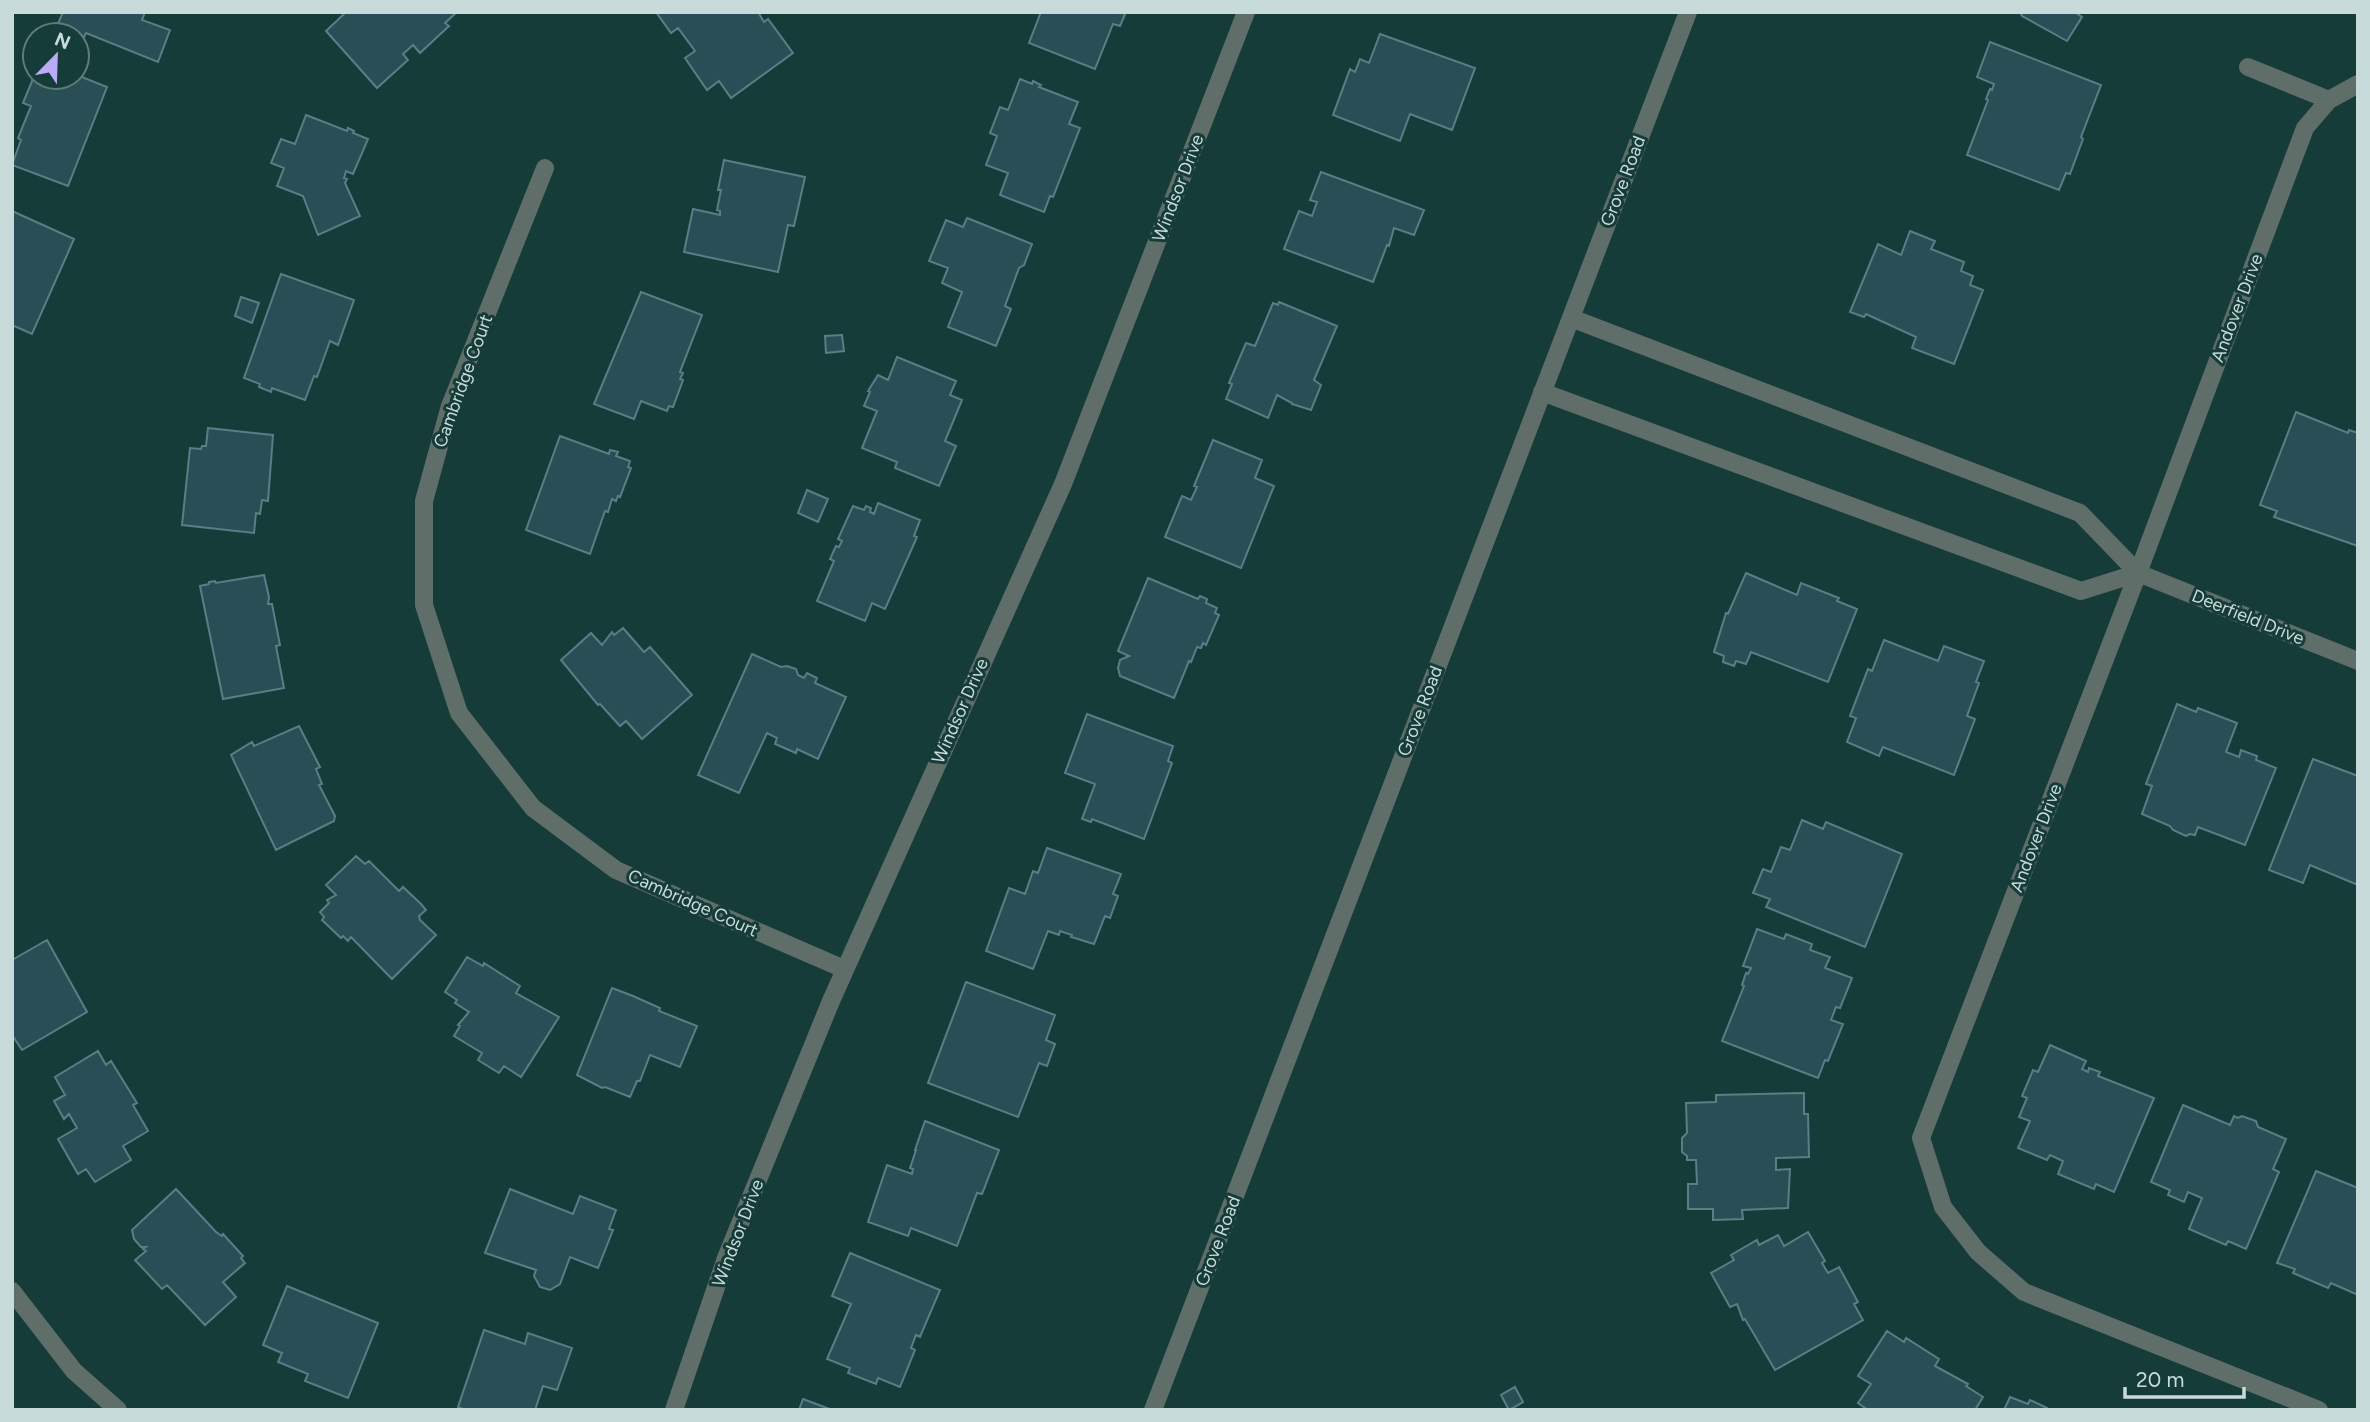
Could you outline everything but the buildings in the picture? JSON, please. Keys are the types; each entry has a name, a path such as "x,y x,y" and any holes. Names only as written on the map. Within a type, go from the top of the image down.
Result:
{"street":[{"name":"Windsor Drive","path":"674,1410 726,1258 844,970 1063,484 1245,12"},
{"name":"Grove Road","path":"1153,1410 1688,12"},
{"path":"2248,67 2329,100"},
{"name":"Andover Drive","path":"2319,1410 2024,1292 1978,1252 1943,1207 1921,1138 2305,128 2329,100 2358,84"},
{"name":"Cambridge Court","path":"545,168 450,405 424,501 424,605 459,713 533,808 616,870 844,970"},
{"path":"1542,392 2081,591 2138,573 2080,513 1571,318"},
{"name":"Deerfield Drive","path":"2138,573 2358,661"},
{"path":"12,1291 74,1371 118,1410"}]}
